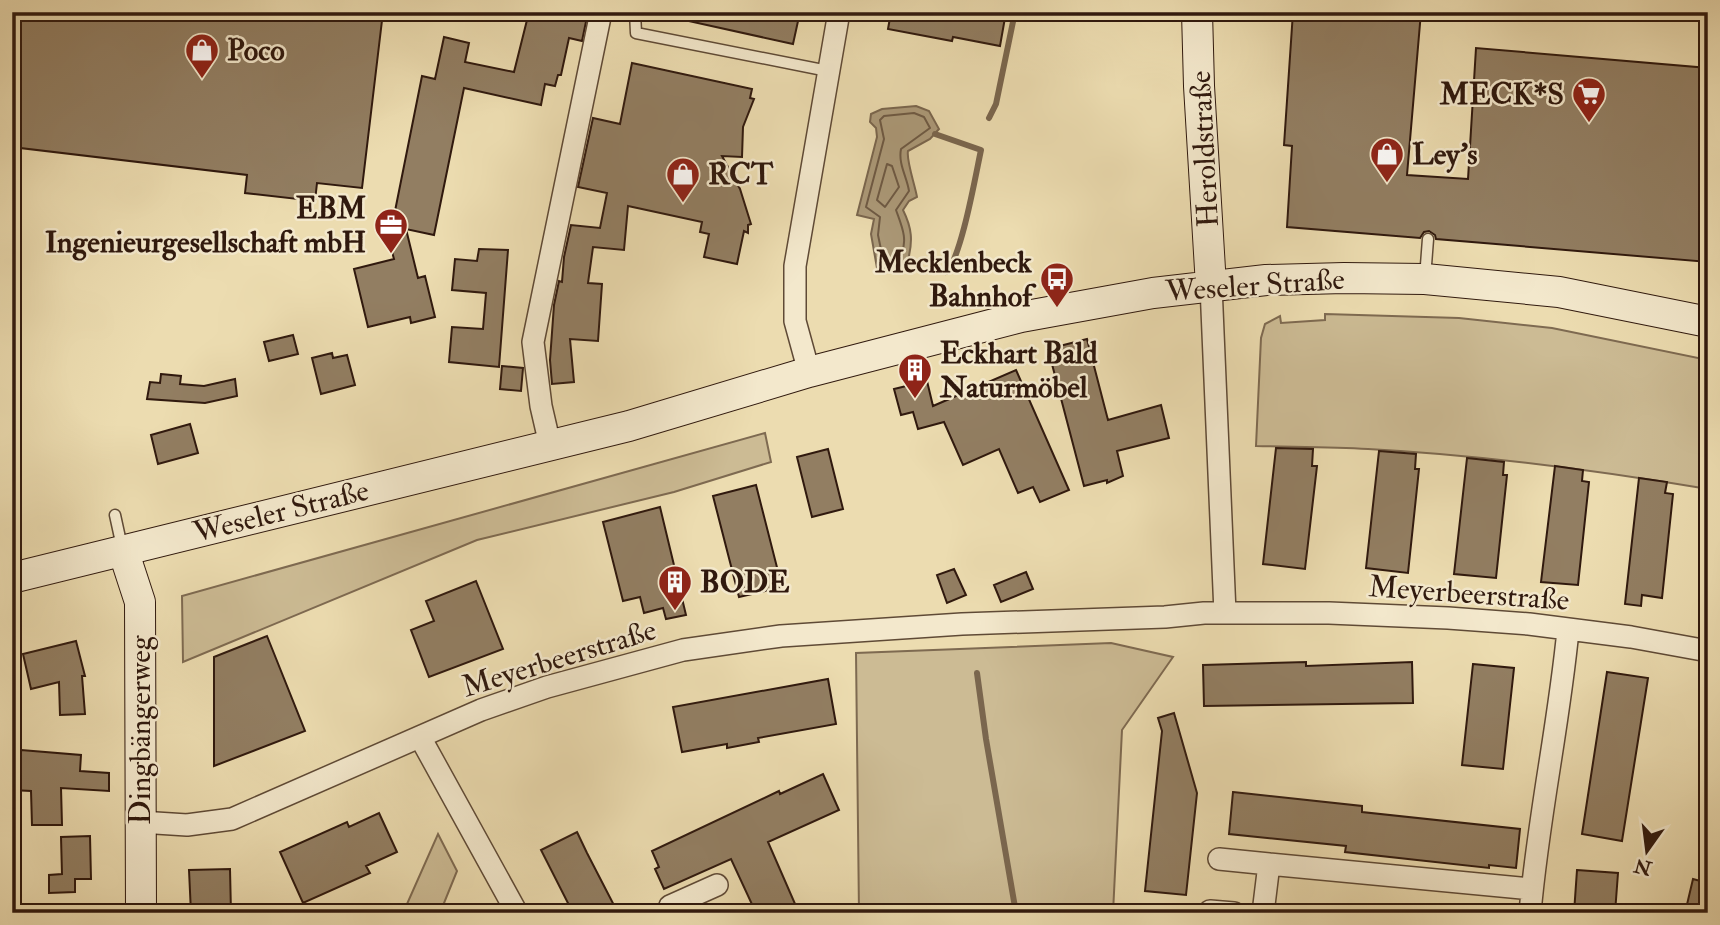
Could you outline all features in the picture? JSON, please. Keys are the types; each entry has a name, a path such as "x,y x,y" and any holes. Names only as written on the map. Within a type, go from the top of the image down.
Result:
{"main road":[{"name":"Heroldstraße","path":"1197,12 1210,286"},
{"name":"Weseler Straße","path":"12,578 641,422 808,372 1045,312 1153,293 1274,279 1425,279 1559,292 1708,322"},
{"name":"Dingbängerweg","path":"123,550 140,602 141,913"}],"street":[{"path":"550,445 541,406 533,342 601,12"},
{"path":"808,372 795,321 795,266 839,12"},
{"path":"1210,286 1225,613"},
{"name":"Meyerbeerstraße","path":"140,822 187,825 232,819 481,710 547,687 683,650 781,636 1225,613 1329,613 1529,624 1631,637 1708,651"},
{"path":"1530,913 1539,823 1568,630"},
{"path":"420,737 517,913"},
{"path":"1219,859 1532,889"},
{"path":"1263,913 1269,864"},
{"path":"674,913 670,906 717,886"},
{"path":"1210,911 1234,913"}],"lane":[{"path":"635,12 636,33 828,71"},
{"path":"1425,279 1428,239"},
{"path":"115,515 123,550"}],"shaded area":[{"path":"1325,314 1459,318 1552,328 1708,360 1708,489 1496,459 1354,448 1256,446 1261,338 1265,324 1280,316 1281,323 1325,320"},
{"path":"765,433 771,462 674,492 477,540 183,662 182,596"},
{"path":"1111,643 1173,657 1122,730 1113,913 859,913 856,653"},
{"path":"438,834 457,871 440,913 403,913"}],"water":[{"path":"916,106 929,111 939,129 930,139 908,151 917,197 909,201 903,210 911,235 908,260 891,269 877,268 871,234 874,219 857,215 877,137 876,128 870,122 871,114 882,109"}],"building":[{"name":"Poco","path":"12,12 383,12 362,188 317,183 315,201 245,193 247,175 12,147"},
{"path":"529,12 588,12 582,41 569,38 561,75 558,75 555,86 545,84 541,105 464,88 434,235 406,229 418,278 425,276 435,317 411,323 410,317 368,327 354,269 394,259 389,241 422,76 435,79 444,37 469,43 465,62 514,72"},
{"path":"684,12 800,12 793,44 684,20"},
{"path":"891,12 1006,12 1000,46 953,37 952,41 888,29"},
{"name":"MECK*S","path":"1293,12 1421,12 1407,175 1468,179 1476,48 1708,68 1708,262 1436,239 1429,231 1424,232 1420,238 1287,227 1292,146 1284,145"},
{"path":"632,63 752,89 750,98 754,99 743,127 742,157 722,156 740,189 751,224 748,225 748,233 744,231 737,264 704,257 709,234 700,232 702,222 628,206 624,250 593,247 588,283 602,284 598,341 570,339 574,382 552,384 550,360 554,305 559,281 562,282 571,225 600,228 607,193 578,187 593,118 620,124"},
{"path":"479,249 508,250 499,367 449,362 452,327 483,329 486,293 452,290 455,259 477,261"},
{"path":"293,335 298,354 269,361 264,342"},
{"path":"1087,339 1108,420 1161,405 1169,438 1117,451 1123,476 1107,483 1107,480 1084,486 1048,349"},
{"path":"332,353 333,358 347,355 355,385 321,394 312,358"},
{"path":"502,366 523,368 521,391 500,389"},
{"path":"1016,370 1069,490 1040,502 1033,487 1018,493 999,449 963,465 944,422 918,429 913,412 901,415 894,389 927,381 933,406"},
{"path":"161,374 181,376 180,384 204,386 235,379 237,396 205,403 147,399 150,382 160,383"},
{"path":"190,424 198,453 158,464 151,435"},
{"path":"1276,448 1313,449 1312,466 1317,466 1305,569 1263,564"},
{"path":"828,449 843,509 812,517 797,457"},
{"path":"1379,451 1416,454 1415,469 1419,469 1408,573 1366,568"},
{"path":"1467,458 1504,462 1503,475 1507,475 1496,578 1454,574"},
{"path":"1555,466 1583,470 1582,481 1589,482 1578,585 1541,582"},
{"path":"1639,478 1667,482 1665,493 1673,494 1662,598 1642,595 1641,606 1625,604"},
{"path":"756,485 782,587 739,597 713,496"},
{"path":"660,507 686,615 666,619 663,608 644,613 640,597 623,601 603,522"},
{"path":"954,569 966,595 947,603 937,575"},
{"path":"1026,572 1033,589 1001,602 994,585"},
{"path":"476,581 503,649 429,677 411,630 434,621 426,601"},
{"path":"267,636 305,731 214,766 214,657"},
{"path":"76,641 85,676 82,676 85,714 60,715 59,682 31,689 23,654"},
{"path":"1306,662 1306,666 1412,662 1413,703 1204,706 1203,665"},
{"path":"1473,664 1514,668 1503,769 1462,765"},
{"path":"1607,672 1648,678 1622,841 1582,834"},
{"path":"828,679 836,724 758,738 759,742 727,748 727,744 682,752 673,707"},
{"path":"1174,713 1197,793 1186,895 1145,891 1162,731 1158,718"},
{"path":"21,750 81,755 80,771 109,773 109,791 61,788 62,825 32,825 31,791 12,790 12,754 21,755"},
{"path":"823,774 839,810 768,842 799,913 756,913 731,859 664,889 655,869 659,867 652,851 779,791 780,794"},
{"path":"1233,792 1362,806 1362,812 1520,829 1516,868 1489,865 1489,868 1345,852 1346,846 1229,834"},
{"path":"379,813 397,852 366,866 370,873 303,903 280,852 347,822 349,827"},
{"path":"577,832 618,913 573,913 541,850"},
{"path":"90,836 91,879 75,879 75,892 49,893 49,875 62,874 61,837"},
{"path":"230,869 231,913 191,913 189,870"},
{"path":"1577,870 1618,873 1615,913 1574,913"},
{"path":"1693,879 1708,883 1708,913 1685,913"}],"waterway":[{"path":"989,118 996,104 1015,12"},
{"path":"935,134 981,150 962,234 952,264 946,272"},
{"path":"977,673 1016,913"}],"place":[{"name":"Poco","path":"202,80"},
{"name":"MECK*S","path":"1589,124"},
{"name":"Ley's","path":"1387,184"},
{"name":"RCT","path":"683,204"},
{"name":"EBM Ingenieurgesellschaft mbH","path":"391,255"},
{"name":"Mecklenbeck Bahnhof","path":"1057,309"},
{"name":"Eckhart Bald Naturmöbel","path":"915,400"},
{"name":"BODE","path":"675,612"}]}
